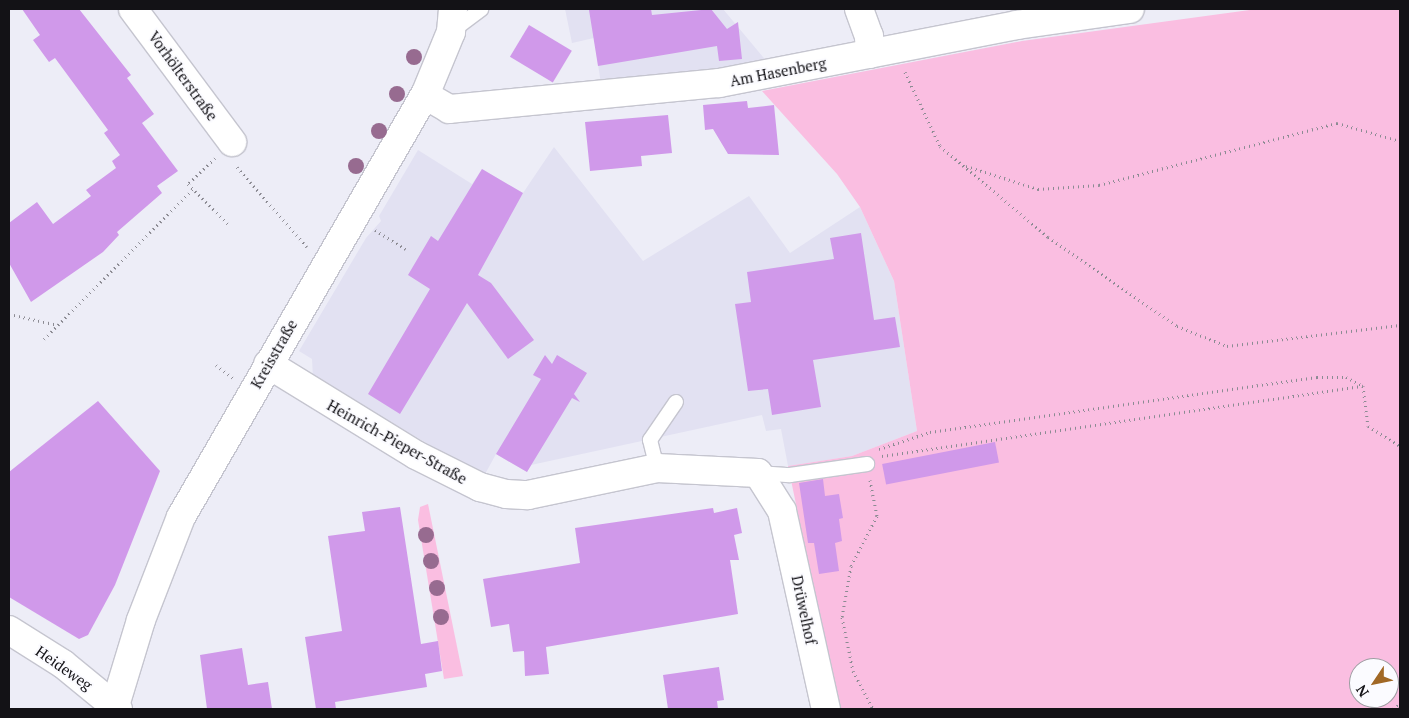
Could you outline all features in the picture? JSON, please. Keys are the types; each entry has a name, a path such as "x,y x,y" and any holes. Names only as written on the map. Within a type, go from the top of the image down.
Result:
{"street":[{"name":"Vorhölterstraße","path":"133,9 227,146"},
{"path":"859,9 869,36 882,52"},
{"name":"Am Hasenberg","path":"425,96 449,109 719,83 882,52 1130,9"},
{"name":"Kreisstraße","path":"115,708 173,535 268,364 425,96 452,20"},
{"name":"Heinrich-Pieper-Straße","path":"268,364 416,455 480,487 506,494 528,495 657,468 758,473"},
{"name":"Drüwelhof","path":"758,473 782,511 826,709"},
{"name":"Heideweg","path":"9,630 115,708"}],"lane":[{"path":"452,20 480,9"},
{"path":"657,468 650,440 676,402"},
{"path":"758,473 790,475 866,461"}],"path":[{"path":"882,52 940,146 1090,269 1177,326 1227,346 1400,325"},
{"path":"963,165 1038,189 1099,185 1337,123 1400,141"},
{"path":"228,224 188,184 227,146 309,250"},
{"path":"44,339 193,189"},
{"path":"375,230 405,249"},
{"path":"9,314 59,325"},
{"path":"866,461 930,432 1317,377 1346,377 1363,386"},
{"path":"1363,386 1368,426 1400,446"},
{"path":"866,461 1363,386"},
{"path":"866,461 877,516 851,566 842,617 853,671 874,709"},
{"path":"1393,709 1400,704"}],"shaded area":[{"path":"565,9 723,9 768,63 601,84 594,38 572,43"},
{"path":"1257,9 1400,9 1400,709 839,709 788,466 852,456 917,431 894,281 860,207 837,174 762,91 1022,41"},
{"path":"554,147 643,261 749,196 790,253 860,207 894,281 917,431 852,456 788,466 781,429 766,431 762,415 531,465 527,472 496,454 484,476 313,378 312,359 299,351 366,238 381,221 379,216 418,150 472,184 482,169 523,193"},
{"path":"428,504 463,676 444,679 418,520 420,507"}],"building":[{"path":"22,9 79,9 131,75 127,78 154,114 142,123 178,171 157,186 162,193 117,232 119,235 103,252 31,302 9,263 9,223 37,202 53,224 91,196 86,190 116,168 112,161 120,155 104,133 108,130 55,58 49,62 33,40 40,35"},
{"path":"651,9 652,15 711,9 727,29 738,22 742,59 719,61 717,46 598,66 589,10"},
{"path":"529,25 572,51 553,82 510,57"},
{"path":"747,101 748,108 774,105 779,155 728,154 713,129 705,130 703,105"},
{"path":"668,115 672,153 641,156 642,166 590,171 585,122"},
{"path":"482,169 523,193 478,275 491,283 534,340 508,359 467,303 400,414 368,394 430,289 408,275 431,236 438,241"},
{"path":"861,233 874,320 895,317 900,347 813,360 821,407 772,415 768,389 748,391 735,304 751,302 747,272 834,259 830,238"},
{"path":"545,355 552,364 557,355 587,373 574,394 580,402 572,398 527,472 496,454 541,379 533,375"},
{"path":"98,401 160,471 115,585 88,635 79,639 9,597 9,472"},
{"path":"995,442 999,463 886,485 882,464"},
{"path":"823,479 825,496 839,494 843,518 839,519 842,541 835,543 839,571 819,574 814,543 808,543 799,483"},
{"path":"400,507 421,644 438,641 442,671 425,674 427,687 335,702 336,709 316,709 305,637 342,631 328,536 365,531 362,512"},
{"path":"713,508 714,513 737,508 742,533 734,535 739,560 730,560 738,614 546,647 549,674 525,676 524,651 513,652 509,624 491,627 483,579 580,563 575,528"},
{"path":"242,648 248,685 268,682 272,709 207,709 200,655"},
{"path":"719,667 724,700 717,701 718,709 668,709 663,675"}]}
